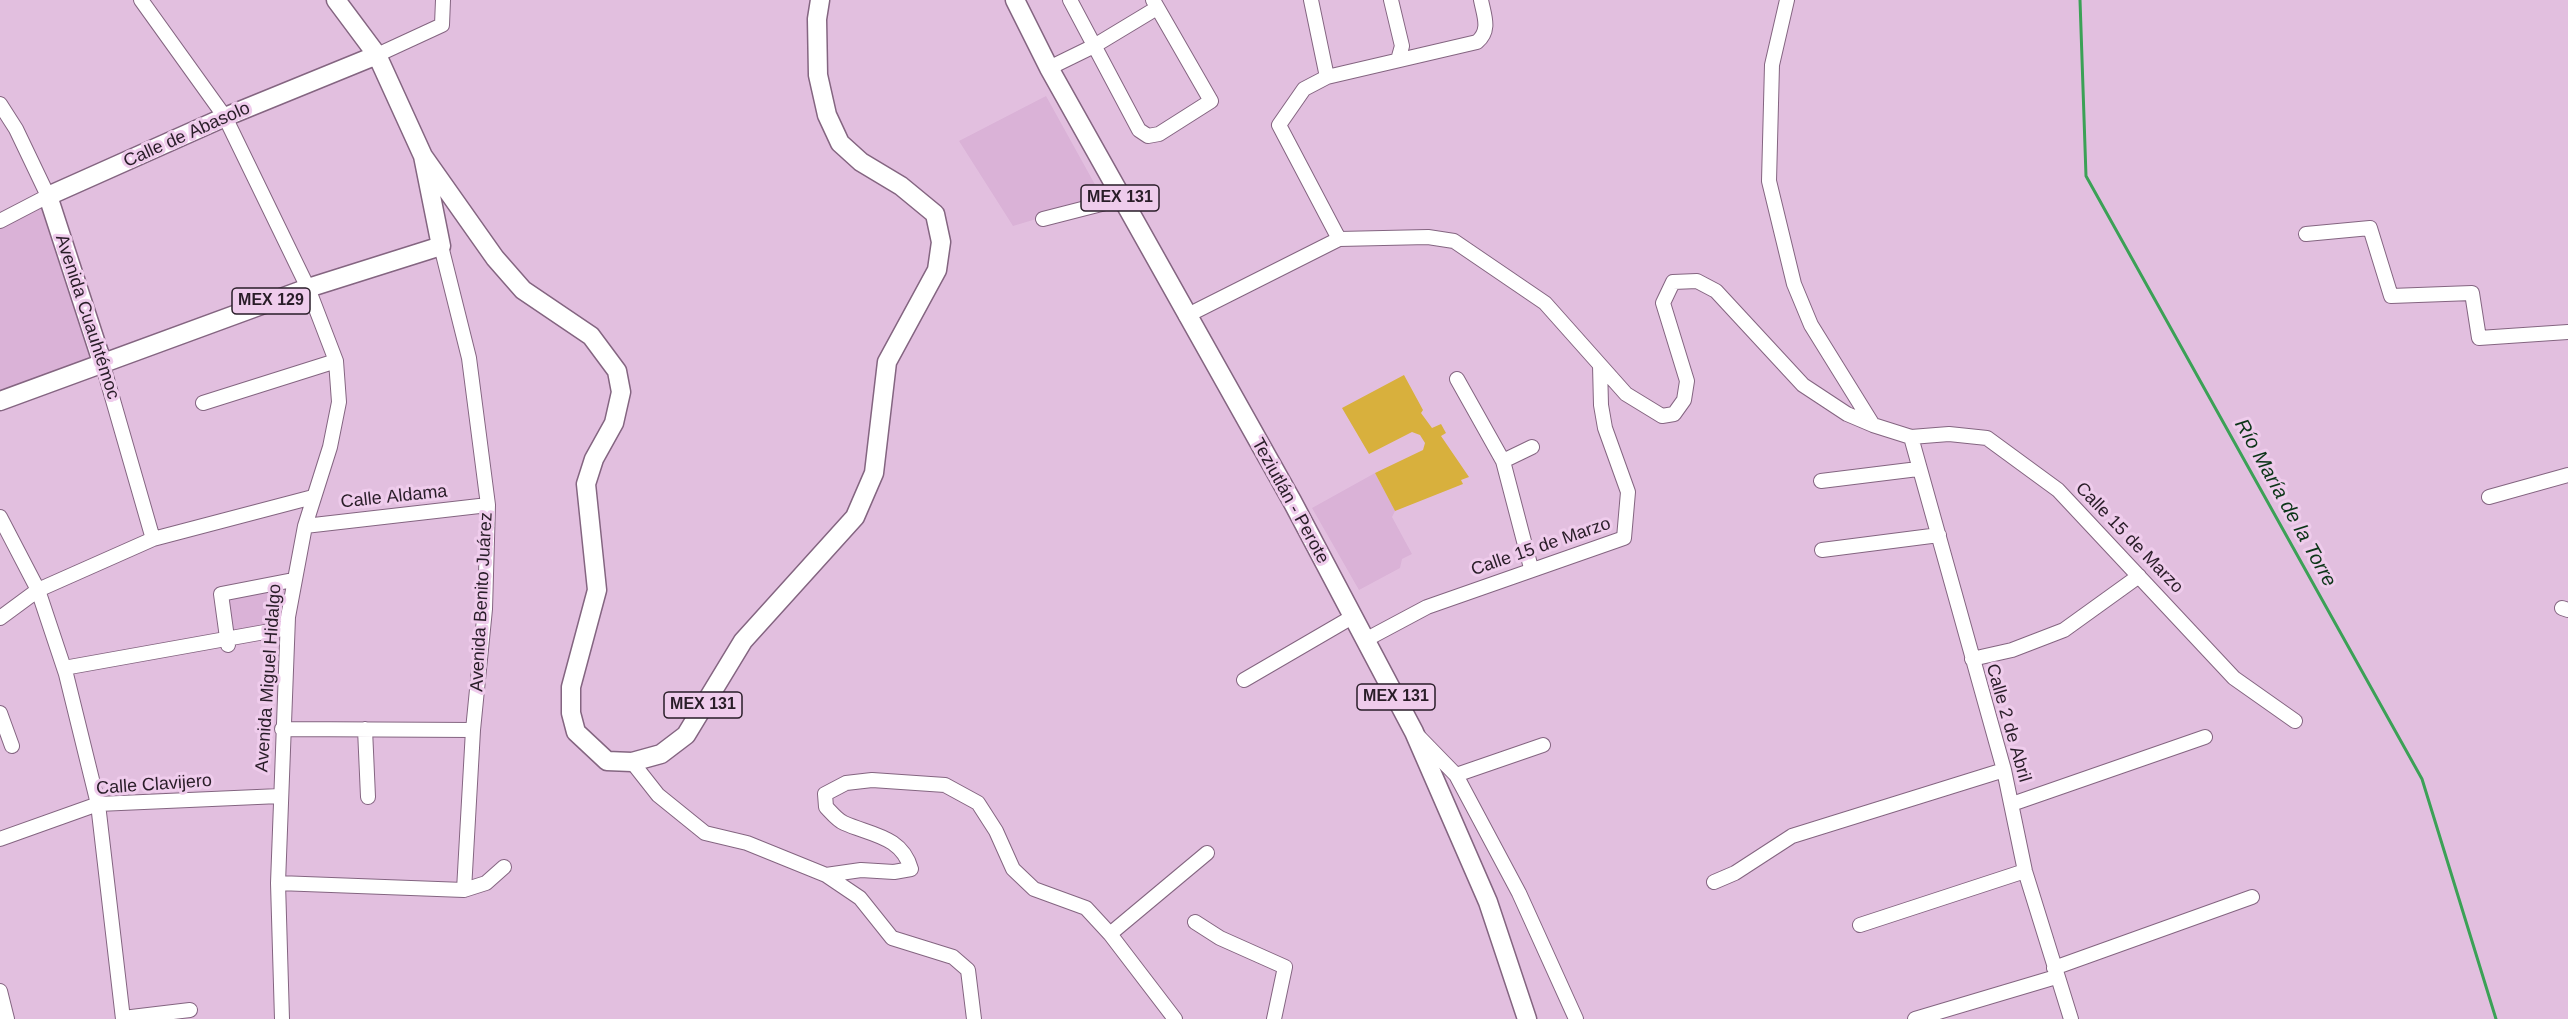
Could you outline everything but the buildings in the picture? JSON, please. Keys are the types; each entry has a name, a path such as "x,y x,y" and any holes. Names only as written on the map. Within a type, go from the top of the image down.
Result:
{"main road":[{"name":"Avenida Benito Juárez","path":"336,0 377,55 423,156 441,246"},
{"name":"MEX 131","path":"423,156 495,258 523,290 591,336 617,371 621,392 614,423 594,459 586,484 597,590 571,687 571,713 576,732 607,761 632,762 661,754 686,735 743,641 855,516 874,473 887,362 937,270 941,242 935,214 901,186 861,162 840,143 827,115 818,75 817,19 820,0"},
{"name":"Teziutlán - Perote","path":"1015,0 1049,68 1121,199 1367,639 1414,732 1488,902 1527,1019"},
{"name":"Calle de Abasolo","path":"48,196 225,117 377,55"},
{"name":"Avenida Cuauhtémoc","path":"48,196 102,363"},
{"name":"MEX 129","path":"0,401 308,288 441,246"}],"street":[{"path":"377,55 442,25 443,0"},
{"path":"1049,68 1094,46 1155,4 1211,101 1159,134 1148,136 1139,130 1094,46 1070,0"},
{"path":"1311,0 1327,77"},
{"path":"1391,0 1402,46 1398,60"},
{"path":"1339,239 1279,125 1304,89 1327,77 1477,42 1484,36 1487,29 1481,0"},
{"path":"1787,0 1772,65 1769,181 1794,284 1811,325 1874,425"},
{"name":"Avenida Miguel Hidalgo","path":"147,2 225,117 308,288 336,361 339,402 330,447 304,526 293,582 287,631 280,796 282,1019"},
{"name":"Avenida Cuauhtémoc","path":"0,104 16,129 48,196"},
{"name":"Calle de Abasolo","path":"0,221 48,196"},
{"path":"1043,219 1121,199"},
{"path":"2306,234 2370,228 2391,296 2472,293 2479,338 2568,332"},
{"path":"1186,316 1339,239 1428,237 1454,241 1545,303 1600,365 1617,380 1626,394 1662,416 1674,414 1684,400 1687,381 1663,303 1673,282 1697,281 1716,291 1803,385 1847,414 1911,437"},
{"name":"Avenida Benito Juárez","path":"441,246 469,358 488,505 484,609 473,730 465,890"},
{"path":"203,403 336,361"},
{"name":"Avenida Cuauhtémoc","path":"102,363 153,539"},
{"name":"Calle 15 de Marzo","path":"1367,639 1427,607 1531,568 1624,538 1628,492 1605,428 1601,405 1600,365"},
{"path":"1457,379 1503,461 1531,568"},
{"name":"Calle 15 de Marzo","path":"1911,437 1950,434 1987,438 2058,490 2234,678 2295,721"},
{"name":"Calle 2 de Abril","path":"1911,437 1918,469 2004,770 2025,871 2071,1019"},
{"path":"1503,461 1533,447"},
{"path":"1821,480 1918,469"},
{"path":"2489,496 2568,475"},
{"path":"0,618 38,590 153,539 313,497"},
{"name":"Calle Aldama","path":"304,526 488,505"},
{"path":"0,517 38,590 65,671 98,804 123,1018 190,1010"},
{"path":"1822,550 1938,535"},
{"path":"1972,659 2012,650 2064,630 2139,576"},
{"path":"230,642 223,594 293,582"},
{"path":"1244,680 1354,616"},
{"path":"65,671 287,631"},
{"path":"0,713 12,746"},
{"path":"282,729 473,730"},
{"path":"365,729 368,797"},
{"path":"1414,732 1456,775 1519,893 1576,1019"},
{"path":"2012,804 2205,737"},
{"path":"1456,775 1543,745"},
{"path":"632,762 658,795 705,833 747,843 826,875 860,898 892,938 953,957 968,970 974,1019"},
{"path":"1714,882 1735,873 1792,836 2004,770"},
{"path":"826,875 861,870 894,872 911,868 908,857 901,847 885,838 841,822 826,807 825,794 846,783 872,780 945,785 978,803 996,831 1013,869 1034,889 1086,908 1110,934 1175,1019"},
{"name":"Calle Clavijero","path":"0,839 98,804 280,796"},
{"path":"1110,934 1207,853"},
{"path":"279,883 465,890 486,883 504,867"},
{"path":"1860,925 2025,871"},
{"path":"1916,1019 2055,973 2252,897"},
{"path":"1195,922 1220,938 1285,967 1274,1019"},
{"path":"0,991 7,1019"}],"shaded area":[{"path":"1046,96 1103,199 1013,226 959,141"},
{"path":"44,206 94,358 0,393 0,228"},
{"path":"1404,375 1423,410 1421,413 1432,428 1441,424 1446,433 1441,436 1469,477 1461,480 1463,484 1395,511 1375,473 1423,450 1425,443 1420,435 1412,432 1369,454 1342,408"},
{"path":"1375,473 1395,511 1392,517 1412,554 1402,559 1400,568 1359,590 1312,508"},
{"path":"286,589 282,624 232,633 227,599"}],"waterway":[{"name":"Río María de la Torre","path":"2080,0 2086,176 2422,779 2496,1019"}]}
